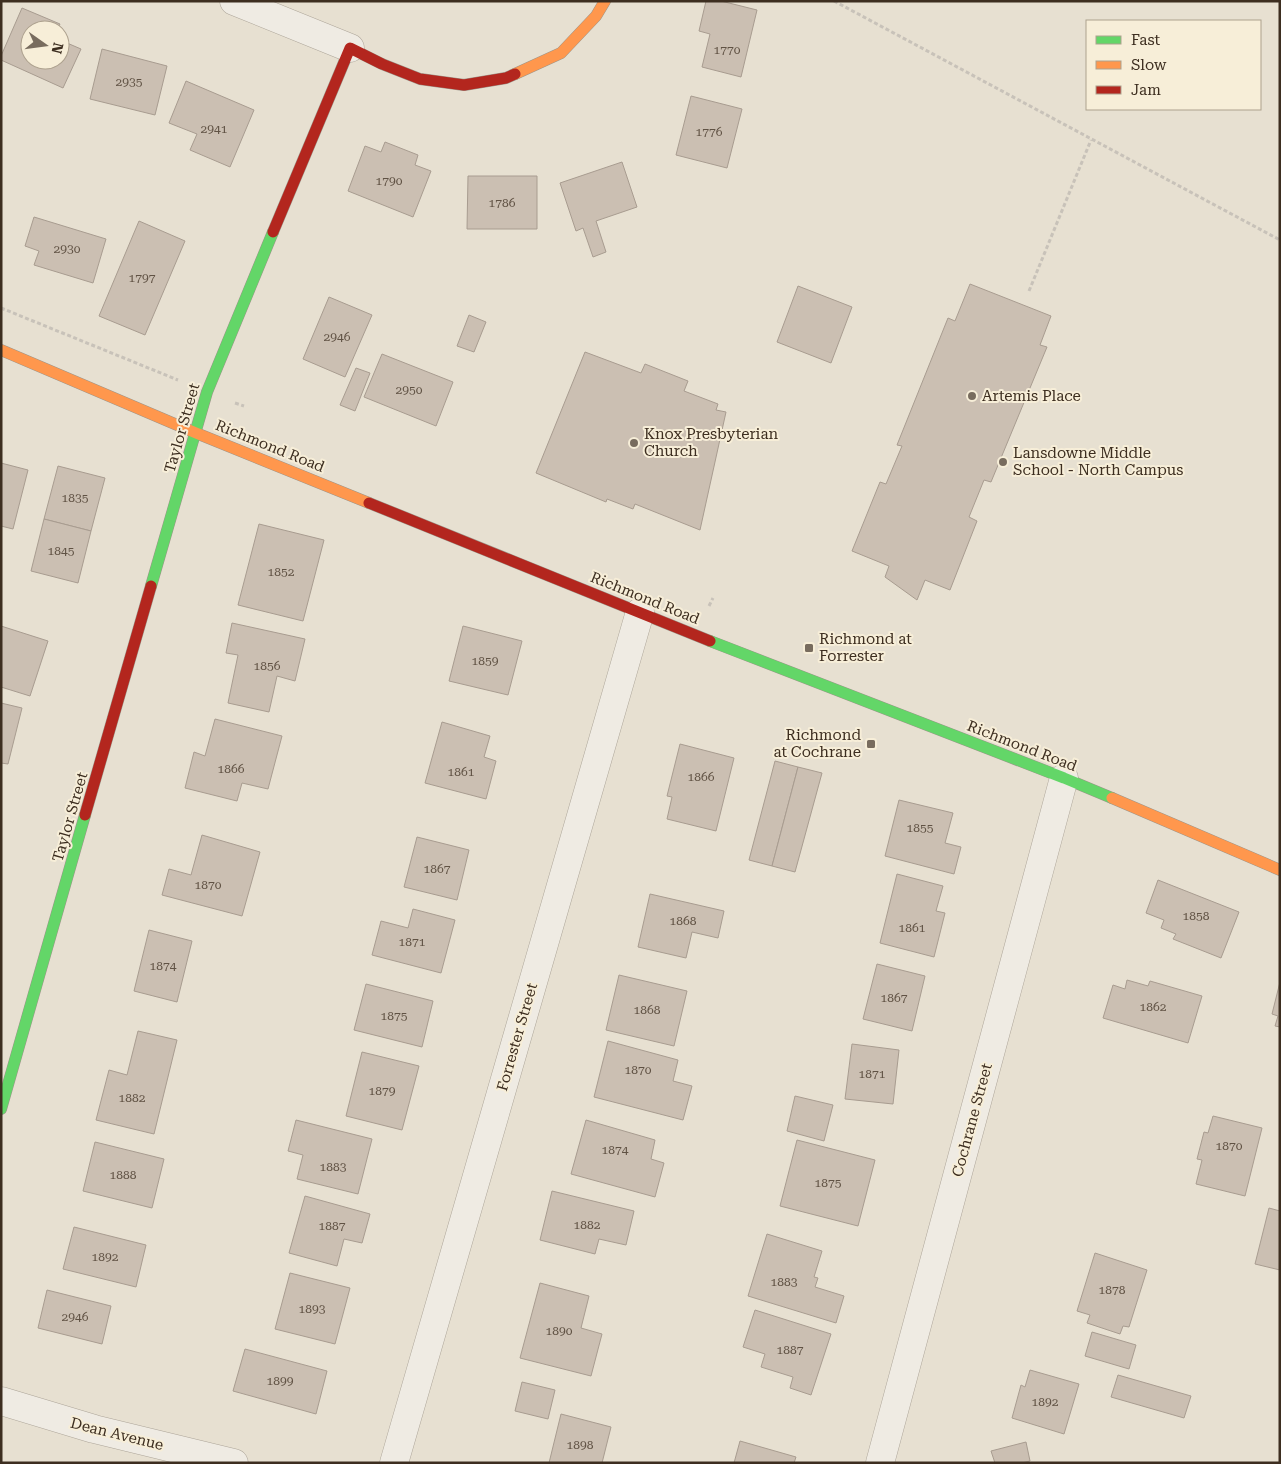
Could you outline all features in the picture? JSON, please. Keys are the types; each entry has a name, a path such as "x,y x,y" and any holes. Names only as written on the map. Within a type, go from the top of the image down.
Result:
{"street":[{"path":"234,1 350,48 382,64 420,79 464,85 506,78 560,53 596,16 605,1"},
{"name":"Taylor Street","path":"1,1109 207,392 350,48"},
{"name":"Richmond Road","path":"1,350 196,432 640,612 1064,778 1280,870"},
{"name":"Forrester Street","path":"394,1463 640,612"},
{"name":"Cochrane Street","path":"880,1463 1064,778"},
{"name":"Dean Avenue","path":"1,1401 94,1429 234,1463"}],"path":[{"path":"834,1 1280,240"},
{"path":"1029,291 1091,140"},
{"path":"1,308 175,379"}],"building":[{"path":"706,1 721,1 757,10 741,77 702,67 710,34 699,31"},
{"path":"22,8 50,20 20,20 20,69 1,60"},
{"path":"70,44 81,49 63,88 23,70 70,70"},
{"path":"102,49 167,66 155,115 90,99"},
{"path":"186,81 254,110 230,167 190,150 197,134 169,123"},
{"path":"691,96 742,109 727,168 676,155"},
{"path":"385,142 418,155 415,165 431,171 413,217 348,191 365,146 381,152"},
{"path":"622,162 637,207 596,221 606,252 593,257 583,228 576,231 560,183"},
{"path":"468,176 537,176 537,229 467,229"},
{"path":"34,217 106,239 93,283 34,265 39,251 25,246"},
{"path":"139,221 185,241 145,335 99,316"},
{"name":"Artemis Place","path":"970,284 1051,316 1040,345 1047,347 991,482 984,480 969,517 977,521 950,590 925,580 917,600 885,577 889,566 852,551 880,482 886,484 902,446 897,445 948,318 955,321"},
{"path":"798,286 852,307 831,363 777,342"},
{"path":"329,297 372,315 345,377 303,359"},
{"path":"469,315 486,322 474,352 457,346"},
{"name":"Knox Presbyterian Church","path":"585,352 641,373 645,364 688,381 684,391 718,404 716,410 726,412 700,530 635,504 633,509 607,499 606,502 536,473"},
{"path":"382,354 453,382 436,426 364,397"},
{"path":"356,368 370,373 355,411 340,405"},
{"path":"1,463 28,470 13,529 1,526"},
{"path":"58,466 105,478 91,531 44,519"},
{"path":"44,519 91,531 78,583 31,571"},
{"path":"259,524 324,540 303,621 238,605"},
{"path":"232,623 305,639 295,681 277,676 269,712 228,703 238,655 226,653"},
{"path":"1,626 48,641 30,696 1,687"},
{"path":"463,626 522,641 508,695 449,681"},
{"path":"1,703 22,708 8,764 1,763"},
{"path":"215,719 282,736 268,789 242,783 237,801 185,788 194,752 205,756"},
{"path":"442,722 490,736 484,757 496,761 486,799 425,783"},
{"path":"680,744 734,758 716,831 667,819 672,797 667,796"},
{"path":"775,761 798,767 772,866 749,860"},
{"path":"798,767 822,773 795,872 772,866"},
{"path":"899,800 953,813 945,843 961,847 954,874 885,856"},
{"path":"202,835 260,852 242,916 162,895 169,869 191,875"},
{"path":"417,837 469,850 457,900 404,887"},
{"path":"897,874 943,886 936,911 945,913 934,957 880,943"},
{"path":"1158,880 1239,912 1221,958 1173,939 1176,934 1161,928 1164,920 1146,913"},
{"path":"650,894 724,911 718,938 692,932 686,958 638,947"},
{"path":"413,909 455,920 441,973 372,955 381,921 408,928"},
{"path":"149,930 192,941 177,1002 134,991"},
{"path":"877,964 925,976 912,1031 863,1019"},
{"path":"619,975 687,991 674,1046 606,1030"},
{"path":"1127,980 1148,986 1150,981 1202,996 1188,1043 1103,1018 1113,985 1125,989"},
{"path":"1280,982 1280,1027 1275,1026 1278,1016 1272,1014"},
{"path":"366,984 433,1001 422,1047 354,1030"},
{"path":"138,1031 177,1040 154,1134 96,1120 109,1070 127,1075"},
{"path":"608,1041 678,1060 673,1081 692,1086 683,1120 594,1097"},
{"path":"852,1044 899,1050 893,1104 845,1099"},
{"path":"362,1052 419,1066 402,1130 346,1116"},
{"path":"795,1096 833,1105 824,1141 787,1131"},
{"path":"1213,1116 1262,1128 1245,1196 1196,1184 1202,1160 1197,1159 1204,1132 1208,1133"},
{"path":"296,1120 372,1139 358,1194 297,1179 303,1155 288,1151"},
{"path":"586,1120 655,1140 651,1159 664,1163 655,1197 571,1174"},
{"path":"797,1140 875,1160 858,1226 780,1206"},
{"path":"95,1142 164,1159 152,1208 83,1191"},
{"path":"552,1191 634,1211 626,1245 599,1239 595,1254 540,1240"},
{"path":"305,1196 370,1214 362,1243 344,1239 337,1266 289,1253"},
{"path":"1269,1208 1280,1211 1280,1270 1255,1264"},
{"path":"74,1227 146,1245 136,1287 63,1269"},
{"path":"767,1234 822,1251 814,1277 818,1278 815,1287 844,1296 836,1323 748,1296"},
{"path":"1095,1253 1147,1270 1129,1327 1123,1326 1120,1334 1087,1323 1090,1315 1077,1311"},
{"path":"290,1273 350,1288 335,1344 275,1329"},
{"path":"540,1283 589,1296 581,1328 602,1334 591,1376 520,1358"},
{"path":"47,1290 111,1306 102,1344 38,1328"},
{"path":"755,1310 831,1334 811,1395 790,1388 793,1377 761,1367 765,1354 743,1347"},
{"path":"1092,1332 1136,1345 1129,1369 1085,1356"},
{"path":"245,1349 327,1371 316,1414 233,1391"},
{"path":"1030,1370 1079,1384 1064,1434 1012,1418 1021,1385 1025,1387"},
{"path":"1118,1375 1191,1396 1184,1418 1111,1397"},
{"path":"522,1382 555,1390 548,1419 515,1411"},
{"path":"561,1414 611,1427 602,1463 549,1463"},
{"path":"740,1441 796,1457 794,1463 734,1463"},
{"path":"1026,1442 1030,1461 1022,1463 995,1463 991,1451"}],"traffic: fast":[{"path":"151,586 207,392 273,232"},
{"path":"710,641 1112,798"},
{"path":"1,1109 85,815"}],"traffic: slow":[{"path":"515,74 561,53 596,16 605,1"},
{"path":"1,350 196,433 369,503"},
{"path":"1112,798 1280,870"}],"traffic: jam":[{"path":"273,232 350,48 382,64 420,79 464,85 506,78 515,74"},
{"path":"369,503 710,641"},
{"path":"85,815 151,586"}],"place":[{"name":"Artemis Place","path":"972,396"},
{"name":"Knox Presbyterian Church","path":"634,443"},
{"name":"Lansdowne Middle School - North Campus","path":"1003,462"},
{"name":"Richmond at Forrester","path":"809,648"},
{"name":"Richmond at Cochrane","path":"871,744"}]}
